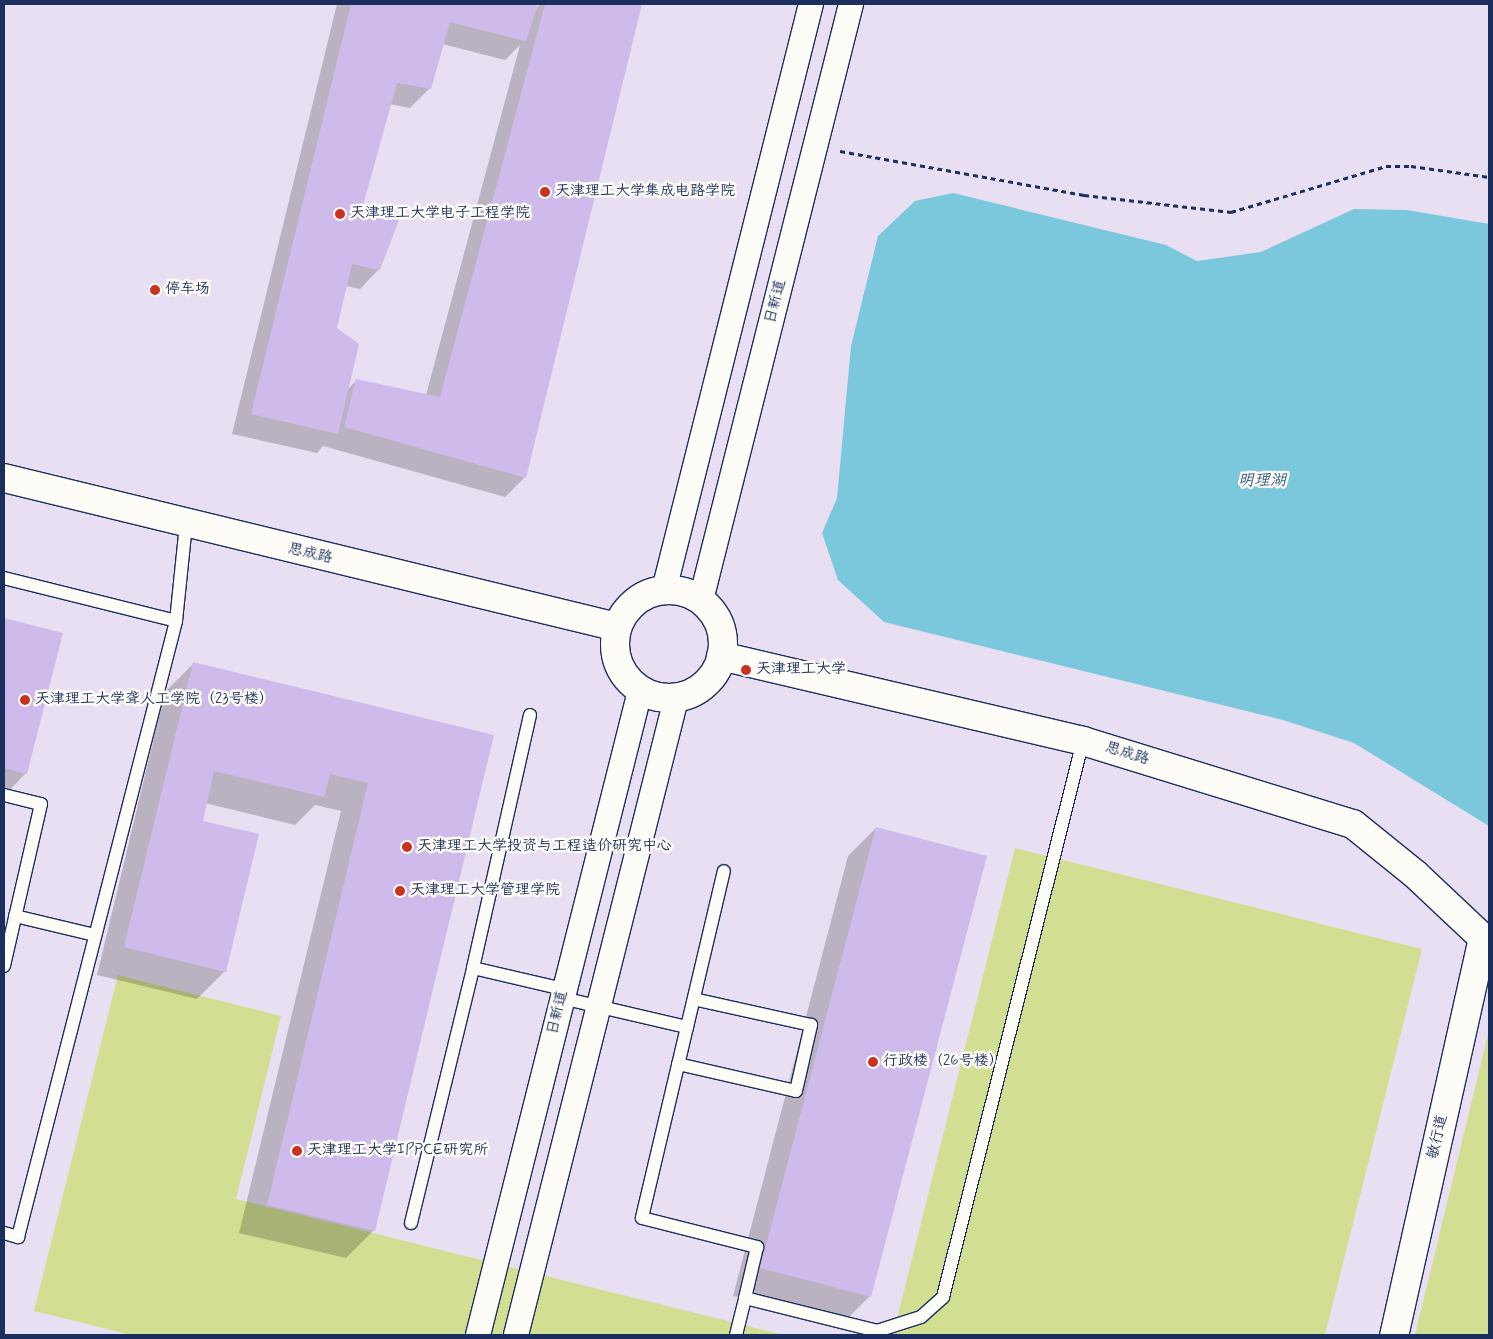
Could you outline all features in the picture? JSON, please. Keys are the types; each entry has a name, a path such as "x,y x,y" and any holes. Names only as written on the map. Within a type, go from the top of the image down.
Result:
{"street":[{"path":"664,590 811,4"},
{"name":"日新道","path":"701,600 852,4"},
{"name":"思成路","path":"4,478 617,628"},
{"path":"664,590 686,592 701,600 713,612 721,628 721,656 709,681 694,693 676,699 658,698 640,691 625,678 617,661 614,644 617,628 624,612 637,600 664,590"},
{"name":"思成路","path":"721,656 1083,741 1353,824 1415,874 1486,939"},
{"name":"日新道","path":"478,1335 562,994 640,691"},
{"path":"516,1335 676,699"},
{"name":"敏行道","path":"1394,1335 1486,939"}],"lane":[{"path":"4,1233 18,1237 176,621 186,524"},
{"path":"4,578 176,621"},
{"path":"411,1223 473,968 530,715"},
{"path":"745,1298 876,1333 921,1317 943,1297 1083,741"},
{"path":"4,795 41,804 4,966"},
{"path":"724,871 642,1218 757,1247 736,1335"},
{"path":"16,916 95,935"},
{"path":"473,968 599,1006 687,1027"},
{"path":"678,1064 796,1091 811,1025 694,998"}],"path":[{"path":"816,146 1084,195 1230,212 1386,166 1412,166 1489,177"}],"shaded area":[{"name":"天津理工大学","path":"4,4 1489,4 1489,1335 4,1335"}],"green space":[{"path":"1015,848 1422,949 1325,1335 893,1335"},
{"path":"118,975 281,1016 236,1199 784,1335 131,1335 34,1311"},
{"path":"1489,1030 1489,1335 1415,1335"}],"water":[{"name":"明理湖","path":"953,193 1166,245 1197,261 1261,252 1354,209 1407,210 1489,224 1489,826 1354,743 1283,720 884,622 838,580 822,533 837,498 851,346 878,236 915,201"}],"building":[{"name":"天津理工大学电子工程学院","path":"351,4 538,4 526,41 450,22 431,89 397,83 362,209 399,220 380,270 352,264 337,328 359,344 338,434 251,414"},
{"name":"天津理工大学集成电路学院","path":"545,4 642,4 526,478 344,427 356,379 440,397"},
{"name":"天津理工大学聋人工学院（23号楼）","path":"4,618 63,633 27,774 4,768"},
{"name":"天津理工大学管理学院","path":"193,662 494,735 375,1231 267,1205 368,783 330,774 324,797 214,771 203,821 259,834 226,972 124,947"},
{"name":"行政楼（26号楼）","path":"876,827 987,856 871,1297 760,1268"}],"place":[{"name":"天津理工大学集成电路学院","path":"545,192"},
{"name":"天津理工大学电子工程学院","path":"340,214"},
{"name":"停车场","path":"155,290"},
{"name":"天津理工大学","path":"746,670"},
{"name":"天津理工大学聋人工学院（23号楼）","path":"25,700"},
{"name":"天津理工大学投资与工程造价研究中心","path":"407,847"},
{"name":"天津理工大学管理学院","path":"400,891"},
{"name":"行政楼（26号楼）","path":"873,1062"},
{"name":"天津理工大学IPPCE研究所","path":"297,1151"}]}
